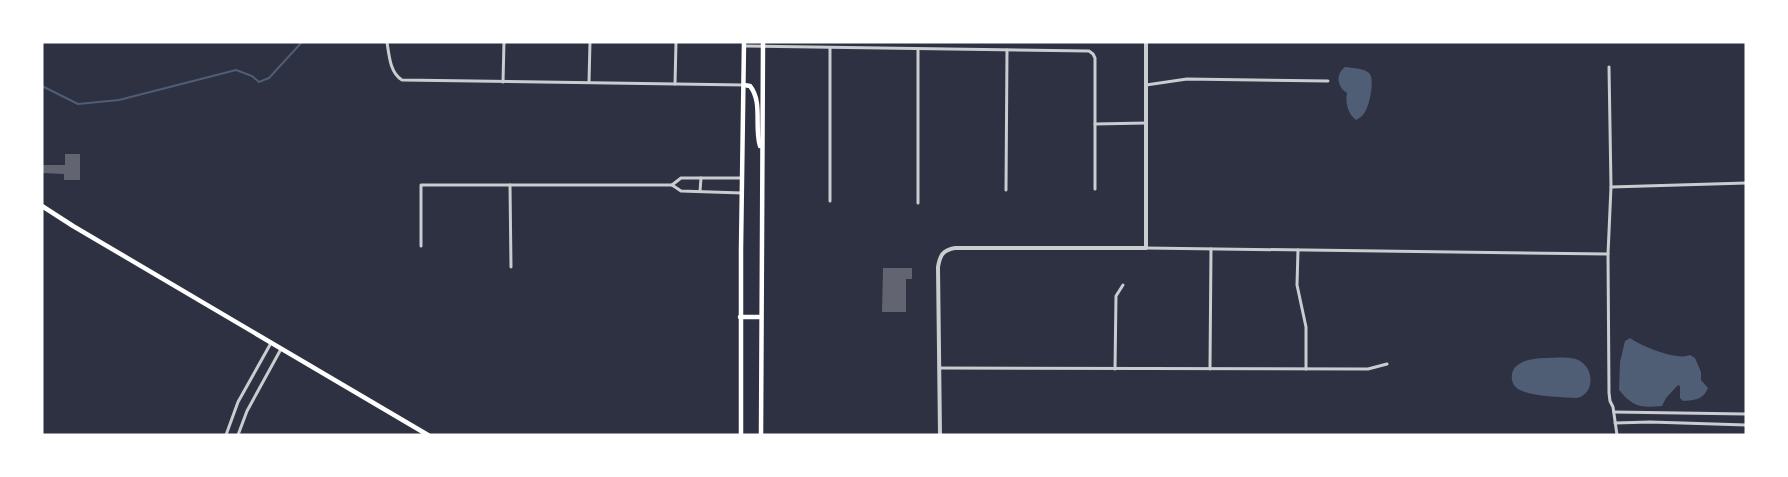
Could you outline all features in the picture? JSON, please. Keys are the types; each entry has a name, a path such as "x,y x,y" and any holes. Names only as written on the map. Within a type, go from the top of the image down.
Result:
{"main road":[{"path":"741,435 740,317 744,44"},
{"path":"761,435 763,44"},
{"path":"744,85 750,86 756,98 756,124 762,151"},
{"path":"42,206 428,435"},
{"path":"740,317 761,317"}],"street":[{"path":"387,42 393,71 396,77 402,80 744,85"},
{"path":"503,82 504,42"},
{"path":"589,83 590,42"},
{"path":"675,84 676,42"},
{"path":"1146,42 1146,248"},
{"path":"744,44 830,48 1085,50 1093,54 1095,58 1095,189"},
{"path":"830,48 830,201"},
{"path":"918,49 918,203"},
{"path":"1006,190 1007,50"},
{"path":"1609,67 1611,187 1608,254 1609,393 1617,435"},
{"path":"1146,85 1187,79 1328,81"},
{"path":"1095,124 1146,123"},
{"path":"672,185 681,178 742,178"},
{"path":"700,178 700,192"},
{"path":"1611,187 1746,183"},
{"path":"421,246 421,184 672,185 681,191 742,193"},
{"path":"510,185 511,267"},
{"path":"940,435 938,267 939,258 948,249 1146,248 1608,254"},
{"path":"1210,369 1211,249"},
{"path":"1298,250 1297,285 1306,327 1306,369"},
{"path":"1115,369 1116,297 1123,285"},
{"path":"226,435 238,402 272,343"},
{"path":"238,435 247,411 281,349"},
{"path":"939,368 1368,369 1387,364"},
{"path":"1614,412 1746,414"},
{"path":"1615,423 1746,425"}],"water":[{"path":"1345,67 1367,71 1372,80 1368,107 1356,120 1348,108 1347,93 1342,89 1338,79"},
{"path":"1630,338 1659,352 1677,356 1690,355 1695,358 1701,372 1701,380 1708,388 1704,395 1698,399 1683,401 1680,398 1680,386 1678,385 1662,406 1642,406 1629,400 1619,390 1620,362 1625,341"},
{"path":"1564,358 1580,361 1588,370 1589,387 1583,396 1577,398 1533,394 1519,389 1512,380 1514,369 1523,362 1535,359"}],"building":[{"path":"65,154 80,154 80,180 64,180 64,174 42,173 42,165 65,165"},
{"path":"883,268 912,268 912,279 906,279 906,312 882,312"}],"waterway":[{"path":"42,86 78,104 119,100 236,70 252,76 259,82 269,78 302,42"}]}
